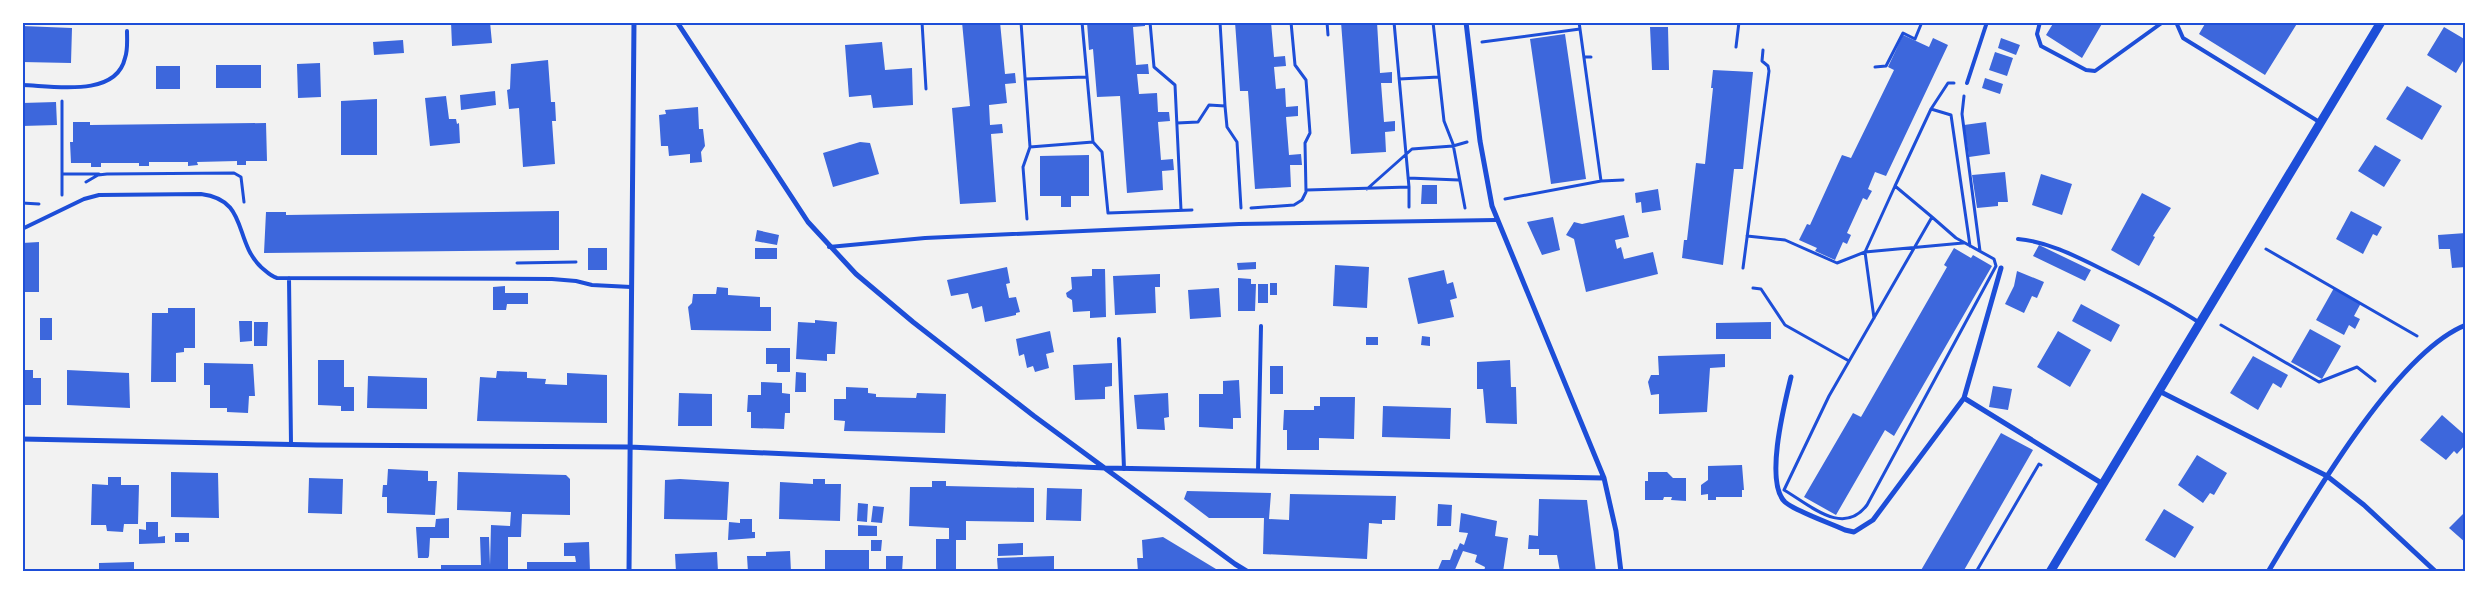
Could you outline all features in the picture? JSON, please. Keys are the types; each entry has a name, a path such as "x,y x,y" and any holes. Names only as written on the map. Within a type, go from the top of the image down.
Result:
{"street":[{"path":"629,572 634,22"},
{"path":"677,22 808,222 829,247 856,274 913,322 1105,468 1248,572"},
{"path":"1466,22 1480,141 1496,220 1604,478 1616,531 1621,572"},
{"path":"2050,572 2381,22"},
{"path":"1791,376 1777,440 1777,487 1786,503 1850,532 1861,529 1873,520 1964,398 2001,268"},
{"path":"2268,572 2327,476 2379,403 2406,372 2446,335 2466,325"},
{"path":"2159,392 2327,476 2376,516 2436,572"},
{"path":"1964,398 2103,484"},
{"path":"22,439 629,447 1124,469 1604,478"},
{"path":"1235,564 1240,572"}],"lane":[{"path":"1967,83 1988,22"},
{"path":"2040,22 2037,34 2041,46 2086,70 2095,71 2163,22"},
{"path":"2176,22 2184,38 2320,123"},
{"path":"22,85 94,86 110,79 119,71 126,58 127,31"},
{"path":"22,228 99,194 214,196 232,207 253,259 270,275 289,278 552,278 592,285 631,286"},
{"path":"829,247 925,238 1317,221 1496,220"},
{"path":"2018,239 2046,244 2094,265 2162,300 2200,323"},
{"path":"289,278 291,444"},
{"path":"1258,472 1261,326"},
{"path":"1119,339 1124,469"}],"path":[{"path":"922,22 926,89"},
{"path":"1021,22 1030,147 1023,167 1027,219"},
{"path":"1082,22 1092,142 1102,152 1108,213 1181,210 1175,85 1154,67 1150,22"},
{"path":"1220,22 1227,127 1237,142 1241,208"},
{"path":"1232,208 1294,205 1302,200 1307,190 1305,143 1310,133 1306,80 1294,65 1291,22"},
{"path":"1327,22 1328,35"},
{"path":"1394,22 1409,187 1410,220"},
{"path":"1433,22 1444,122 1453,146 1467,220"},
{"path":"1579,22 1601,181"},
{"path":"1736,47 1739,22"},
{"path":"1875,67 1886,66 1903,33 1915,39 1922,22"},
{"path":"1482,42 1580,29"},
{"path":"1743,268 1768,71 1768,66 1762,61 1763,50"},
{"path":"1584,57 1591,57"},
{"path":"1025,79 1086,77"},
{"path":"1399,79 1439,77"},
{"path":"1874,318 1865,252 1931,109 1948,83 1967,83"},
{"path":"62,86 62,201 69,196"},
{"path":"1177,123 1198,122 1210,106 1225,106"},
{"path":"1931,109 1951,115 1970,246"},
{"path":"1962,114 1980,251"},
{"path":"1030,147 1092,142"},
{"path":"1366,189 1412,149 1453,146 1468,142"},
{"path":"62,174 234,172 238,174 242,182 245,207"},
{"path":"81,186 91,178 107,174"},
{"path":"1408,178 1459,180"},
{"path":"1505,199 1601,181 1624,180"},
{"path":"1894,186 1963,242 1994,259 1996,266 1867,505 1855,517 1841,520 1834,519 1784,490 1829,396 1932,217"},
{"path":"1307,190 1409,187"},
{"path":"22,203 45,204"},
{"path":"1747,236 1785,240 1837,263 1865,252 1963,242"},
{"path":"2266,250 2417,336"},
{"path":"511,263 576,262"},
{"path":"1752,288 1761,289 1785,325 1849,361"},
{"path":"2221,325 2319,382 2357,367 2375,381"},
{"path":"1976,572 2039,464 2046,468"}],"building":[{"path":"451,22 490,22 492,43 452,46"},
{"path":"962,22 1000,22 1005,74 1015,73 1016,83 1005,84 1007,103 989,105 990,125 1002,124 1003,133 991,134 996,202 960,204 952,108 970,106"},
{"path":"1087,22 1145,22 1145,26 1133,27 1136,65 1148,64 1149,74 1137,74 1139,94 1157,93 1158,112 1169,112 1170,121 1158,122 1161,160 1173,159 1174,170 1162,171 1163,190 1127,193 1120,96 1097,97 1093,49 1089,50"},
{"path":"1235,22 1271,22 1274,57 1285,56 1286,66 1274,67 1276,89 1285,88 1286,107 1298,106 1298,116 1286,117 1289,155 1301,154 1302,165 1290,165 1291,187 1255,189 1248,91 1240,91"},
{"path":"1341,22 1377,22 1380,73 1392,72 1392,83 1381,83 1384,122 1395,121 1395,131 1385,132 1386,152 1351,154"},
{"path":"2054,22 2103,22 2082,58 2046,35"},
{"path":"2206,22 2298,22 2265,75 2199,34"},
{"path":"22,26 72,28 71,63 22,62"},
{"path":"1650,27 1668,27 1669,70 1652,70"},
{"path":"2444,27 2466,40 2466,56 2456,73 2427,55"},
{"path":"1565,34 1586,179 1551,184 1530,39"},
{"path":"1903,35 1929,47 1933,38 1948,45 1886,176 1875,172 1868,189 1872,191 1867,200 1863,198 1847,233 1851,235 1847,244 1843,242 1835,260 1815,251 1817,248 1799,240 1807,224 1810,225 1842,155 1851,158 1894,70 1888,67"},
{"path":"2001,38 2020,45 2016,55 1998,48"},
{"path":"403,40 404,53 374,55 373,42"},
{"path":"882,42 885,70 912,68 913,105 873,108 871,95 849,97 845,45"},
{"path":"1995,52 2013,58 2007,76 1989,70"},
{"path":"548,60 551,102 555,102 556,121 552,121 555,164 523,167 519,108 509,109 507,90 510,89 511,64"},
{"path":"320,63 321,97 298,98 297,64"},
{"path":"216,65 261,65 261,88 216,88"},
{"path":"156,66 180,66 180,89 156,89"},
{"path":"1713,70 1753,72 1743,169 1734,169 1723,265 1682,258 1684,240 1687,240 1696,163 1705,164 1713,88 1711,88"},
{"path":"1985,78 2003,84 2000,94 1982,88"},
{"path":"2407,86 2442,106 2422,140 2386,119"},
{"path":"495,91 496,105 461,110 460,95"},
{"path":"446,96 449,119 456,119 457,124 459,123 460,143 430,146 425,98"},
{"path":"377,99 377,155 341,155 341,101"},
{"path":"56,102 57,125 22,126 22,103"},
{"path":"698,107 699,129 703,129 705,146 701,152 702,162 690,163 690,154 669,156 668,146 661,146 659,115 666,114 665,110"},
{"path":"73,122 90,122 90,125 266,123 267,161 246,161 246,165 237,165 237,161 197,162 198,165 188,166 188,162 149,162 149,166 139,166 139,163 101,163 101,167 91,167 91,163 71,163 70,142 73,142"},
{"path":"1986,122 1990,154 1969,157 1964,125"},
{"path":"860,142 870,143 879,174 833,187 823,153"},
{"path":"2375,145 2401,160 2384,187 2358,171"},
{"path":"1089,155 1089,196 1071,196 1071,207 1061,207 1061,196 1040,196 1040,156"},
{"path":"2005,172 2008,202 1998,202 1998,206 1977,208 1972,175"},
{"path":"2041,174 2072,184 2062,215 2032,205"},
{"path":"1422,185 1437,185 1437,204 1421,204"},
{"path":"1658,189 1661,210 1642,213 1641,202 1636,203 1635,193"},
{"path":"2142,193 2171,208 2153,236 2155,237 2139,266 2111,250"},
{"path":"559,211 559,250 264,253 266,212 286,212 286,215"},
{"path":"2351,211 2382,227 2377,236 2373,234 2363,254 2336,239"},
{"path":"1624,215 1629,237 1615,240 1617,249 1621,247 1624,259 1653,252 1658,274 1586,292 1574,239 1566,235 1574,222 1582,224"},
{"path":"1553,217 1560,250 1542,255 1527,222"},
{"path":"757,230 779,235 777,245 755,241"},
{"path":"2466,233 2466,267 2452,268 2450,249 2439,249 2438,235"},
{"path":"39,242 39,292 22,292 22,243"},
{"path":"2039,245 2091,270 2085,281 2033,256"},
{"path":"588,248 607,248 607,270 588,270"},
{"path":"755,248 777,248 777,259 755,259"},
{"path":"1954,248 1971,258 1973,255 1992,266 1894,436 1885,430 1836,515 1804,497 1853,413 1861,417 1947,267 1944,265"},
{"path":"1256,262 1256,269 1238,270 1237,263"},
{"path":"1335,265 1369,267 1367,308 1333,306"},
{"path":"1007,267 1010,283 1006,284 1009,298 1016,297 1020,312 1016,313 1016,315 985,322 982,306 972,309 968,293 951,296 947,280"},
{"path":"1092,269 1105,269 1106,317 1090,318 1090,311 1073,312 1072,300 1067,297 1066,293 1072,289 1071,277 1092,276"},
{"path":"1444,270 1447,284 1453,282 1457,298 1450,300 1454,317 1418,324 1408,278"},
{"path":"2017,271 2044,282 2037,298 2032,296 2024,313 2005,304 2014,286"},
{"path":"1160,274 1160,287 1155,287 1156,313 1115,315 1113,276"},
{"path":"1238,278 1251,279 1251,284 1256,284 1255,311 1238,311"},
{"path":"1270,283 1277,283 1277,295 1270,295"},
{"path":"1258,284 1268,284 1268,303 1258,303"},
{"path":"505,286 505,293 528,293 528,304 507,304 506,310 493,310 493,287"},
{"path":"717,287 728,288 728,295 760,297 760,307 771,307 771,331 691,330 688,307 692,303 693,294 716,294"},
{"path":"1219,288 1221,317 1190,319 1188,290"},
{"path":"2334,288 2361,303 2354,316 2360,319 2355,329 2349,325 2344,335 2316,320"},
{"path":"2081,304 2120,325 2111,342 2072,321"},
{"path":"168,308 195,308 195,348 184,348 184,352 176,353 176,382 151,382 152,313 168,313"},
{"path":"40,318 52,318 52,340 40,340"},
{"path":"815,320 837,322 835,354 827,354 827,361 796,359 798,322 815,323"},
{"path":"239,321 252,321 252,341 240,342"},
{"path":"254,322 268,322 267,346 254,346"},
{"path":"1771,322 1771,339 1716,339 1716,323"},
{"path":"2310,329 2341,346 2322,379 2291,362"},
{"path":"1050,331 1054,352 1046,354 1049,368 1035,372 1033,366 1027,368 1024,354 1019,356 1016,339"},
{"path":"2058,331 2091,350 2070,387 2037,367"},
{"path":"1422,336 1430,337 1430,346 1421,345"},
{"path":"1366,337 1378,337 1378,345 1366,345"},
{"path":"766,348 790,348 790,372 777,372 777,364 766,364"},
{"path":"1725,354 1725,367 1710,368 1707,412 1659,414 1659,394 1651,395 1648,382 1651,375 1659,375 1658,356"},
{"path":"2253,356 2288,375 2281,388 2273,383 2258,410 2230,393"},
{"path":"318,360 344,360 344,387 354,387 354,411 341,411 341,406 318,405"},
{"path":"1510,360 1511,387 1516,387 1517,424 1486,423 1483,389 1477,389 1477,362"},
{"path":"204,363 253,364 255,396 249,396 248,413 227,412 227,408 210,408 210,385 204,385"},
{"path":"1112,363 1112,386 1105,387 1105,399 1075,400 1073,365"},
{"path":"1270,366 1283,366 1283,394 1270,394"},
{"path":"22,370 33,370 33,378 41,378 41,405 22,405"},
{"path":"67,370 129,373 130,408 67,405"},
{"path":"497,371 527,372 527,378 546,379 545,384 567,385 567,373 607,375 607,423 477,421 480,377 496,378"},
{"path":"796,372 806,373 806,392 795,392"},
{"path":"368,376 427,378 427,409 367,408"},
{"path":"1239,380 1241,418 1233,418 1233,429 1199,427 1199,394 1223,394 1223,381"},
{"path":"761,382 782,383 782,393 790,394 790,413 785,413 784,429 751,428 751,412 747,412 748,395 761,395"},
{"path":"1993,386 2012,389 2008,410 1989,407"},
{"path":"846,387 868,388 868,393 876,394 876,397 916,398 917,393 946,394 945,433 844,431 845,421 834,420 834,399 846,399"},
{"path":"679,393 712,394 712,426 678,426"},
{"path":"1168,393 1169,417 1164,418 1165,430 1137,429 1134,395"},
{"path":"1320,397 1355,397 1354,439 1319,438 1319,450 1287,450 1287,430 1283,430 1284,410 1314,410 1314,406 1320,406"},
{"path":"1383,406 1451,408 1450,439 1382,437"},
{"path":"2442,415 2466,436 2466,444 2457,454 2454,451 2446,460 2420,440"},
{"path":"2001,433 2033,450 1963,572 1920,572"},
{"path":"2197,455 2227,473 2214,495 2210,493 2203,503 2178,485"},
{"path":"1742,465 1744,490 1742,490 1742,497 1716,497 1716,500 1708,500 1708,494 1701,495 1701,485 1708,480 1708,466"},
{"path":"388,469 428,471 428,481 437,481 435,515 387,513 387,497 382,497 383,485 387,485"},
{"path":"171,472 218,473 219,518 171,517"},
{"path":"458,472 566,475 570,479 570,515 522,514 521,537 508,537 508,572 441,572 441,565 481,565 480,537 489,537 490,565 491,525 510,526 511,512 457,510"},
{"path":"1648,472 1667,472 1673,478 1686,478 1686,501 1671,500 1672,497 1664,497 1663,500 1645,500 1645,481 1648,481"},
{"path":"108,477 121,477 121,485 139,485 138,524 124,524 123,532 107,531 106,525 91,525 92,484 108,485"},
{"path":"309,478 343,479 342,514 308,513"},
{"path":"813,479 825,479 825,484 841,484 840,521 779,519 780,482 813,484"},
{"path":"665,480 729,482 727,520 664,519"},
{"path":"932,481 946,481 946,486 1034,488 1034,522 966,521 966,540 956,540 956,571 936,571 936,539 949,539 949,528 909,526 910,487 932,487"},
{"path":"1047,488 1082,489 1081,521 1046,520"},
{"path":"1187,491 1271,493 1269,519 1289,520 1290,494 1396,496 1395,520 1382,520 1382,524 1369,523 1367,559 1263,554 1264,518 1209,518 1184,499"},
{"path":"1539,499 1587,500 1596,572 1560,572 1557,555 1539,555 1539,549 1528,549 1529,535 1538,536"},
{"path":"858,503 868,504 867,522 857,521"},
{"path":"1438,504 1452,505 1451,526 1437,526"},
{"path":"873,506 884,507 882,523 871,522"},
{"path":"2164,509 2194,527 2175,558 2145,540"},
{"path":"2466,511 2466,543 2449,528"},
{"path":"1461,513 1497,521 1495,536 1508,538 1503,572 1484,572 1485,567 1475,562 1477,555 1463,551 1454,572 1437,572 1442,560 1450,560 1454,549 1457,550 1460,543 1464,545 1468,533 1459,532"},
{"path":"449,518 449,538 430,538 428,558 418,558 416,527 435,527 436,519"},
{"path":"740,519 752,519 752,532 755,532 755,538 728,540 729,522 740,523"},
{"path":"146,522 158,522 158,537 165,536 165,543 139,544 139,529 146,530"},
{"path":"858,525 877,526 877,536 858,536"},
{"path":"175,533 189,533 189,542 175,542"},
{"path":"1163,537 1216,569 1215,572 1138,572 1137,558 1143,558 1142,540"},
{"path":"871,540 882,540 881,551 871,551"},
{"path":"589,542 590,572 527,572 527,562 576,562 575,556 564,556 564,543"},
{"path":"1023,543 1023,555 998,556 998,544"},
{"path":"825,550 869,550 869,572 825,572"},
{"path":"790,551 791,572 748,572 747,556 766,556 766,552"},
{"path":"717,552 718,572 676,572 675,554"},
{"path":"886,556 903,556 902,572 886,572"},
{"path":"1054,556 1054,572 998,572 997,558"},
{"path":"134,562 134,572 99,572 99,563"}]}
